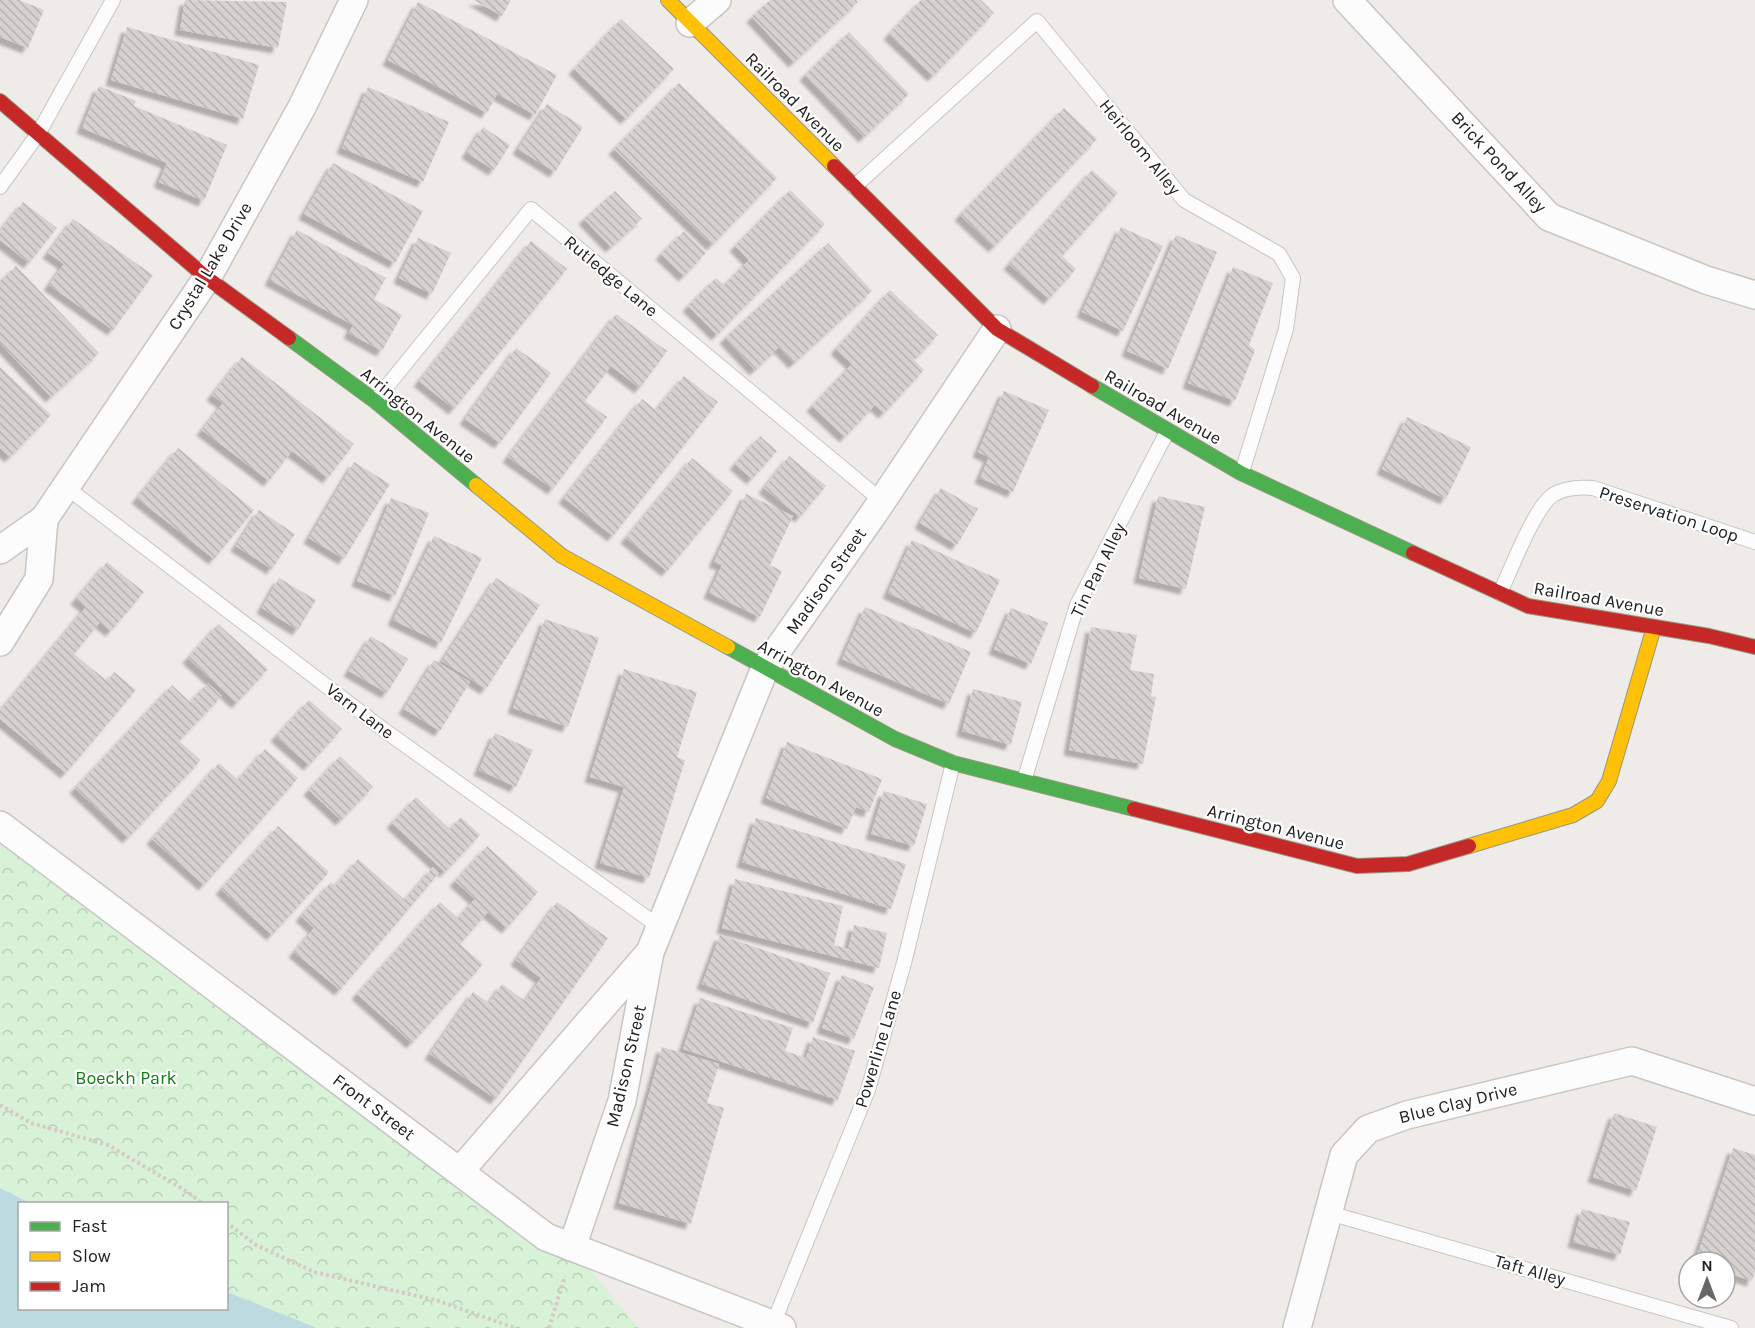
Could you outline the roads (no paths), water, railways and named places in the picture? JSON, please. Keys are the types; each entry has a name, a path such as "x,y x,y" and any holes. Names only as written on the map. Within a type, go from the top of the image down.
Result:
{"street":[{"name":"Crystal Lake Drive","path":"0,550 44,519 207,278 302,107 354,0"},
{"name":"Railroad Avenue","path":"668,0 997,329 1167,432 1241,473 1528,606 1755,647"},
{"path":"690,23 717,0"},
{"name":"Brick Pond Alley","path":"1347,0 1549,217 1706,280 1755,295"},
{"name":"Arrington Avenue","path":"0,101 207,278 375,400 562,556 895,739 953,763 1024,783 1357,866 1408,864 1573,815 1597,801 1609,781 1654,627"},
{"name":"Madison Street","path":"572,1247 622,1101 656,940 765,668 882,501 997,329"},
{"name":"Crystal Lake Drive","path":"0,642 39,579 44,519"},
{"name":"Front Street","path":"0,825 546,1237 777,1326"},
{"name":"Madison Street","path":"460,1171 656,940"},
{"name":"Blue Clay Drive","path":"1297,1328 1344,1155 1368,1129 1407,1115 1632,1061 1755,1101"}],"lane":[{"path":"0,187 38,134 113,0"},
{"name":"Heirloom Alley","path":"854,187 1037,21 1184,200 1279,254 1293,278 1286,329 1241,473"},
{"name":"Rutledge Lane","path":"375,400 531,210 882,501"},
{"name":"Tin Pan Alley","path":"1024,783 1077,605 1167,432"},
{"name":"Varn Lane","path":"66,487 656,940"},
{"name":"Preservation Loop","path":"1500,593 1538,512 1545,502 1551,495 1578,487 1593,488 1755,543"},
{"name":"Powerline Lane","path":"777,1326 868,1090 904,963 953,763"},
{"name":"Taft Alley","path":"1329,1213 1731,1328"}],"water":[{"path":"0,1188 28,1202 18,1202 18,1310 228,1310 228,1292 317,1328 0,1328"}],"park label":[{"name":"Boeckh Park","path":"126,1078"}]}
